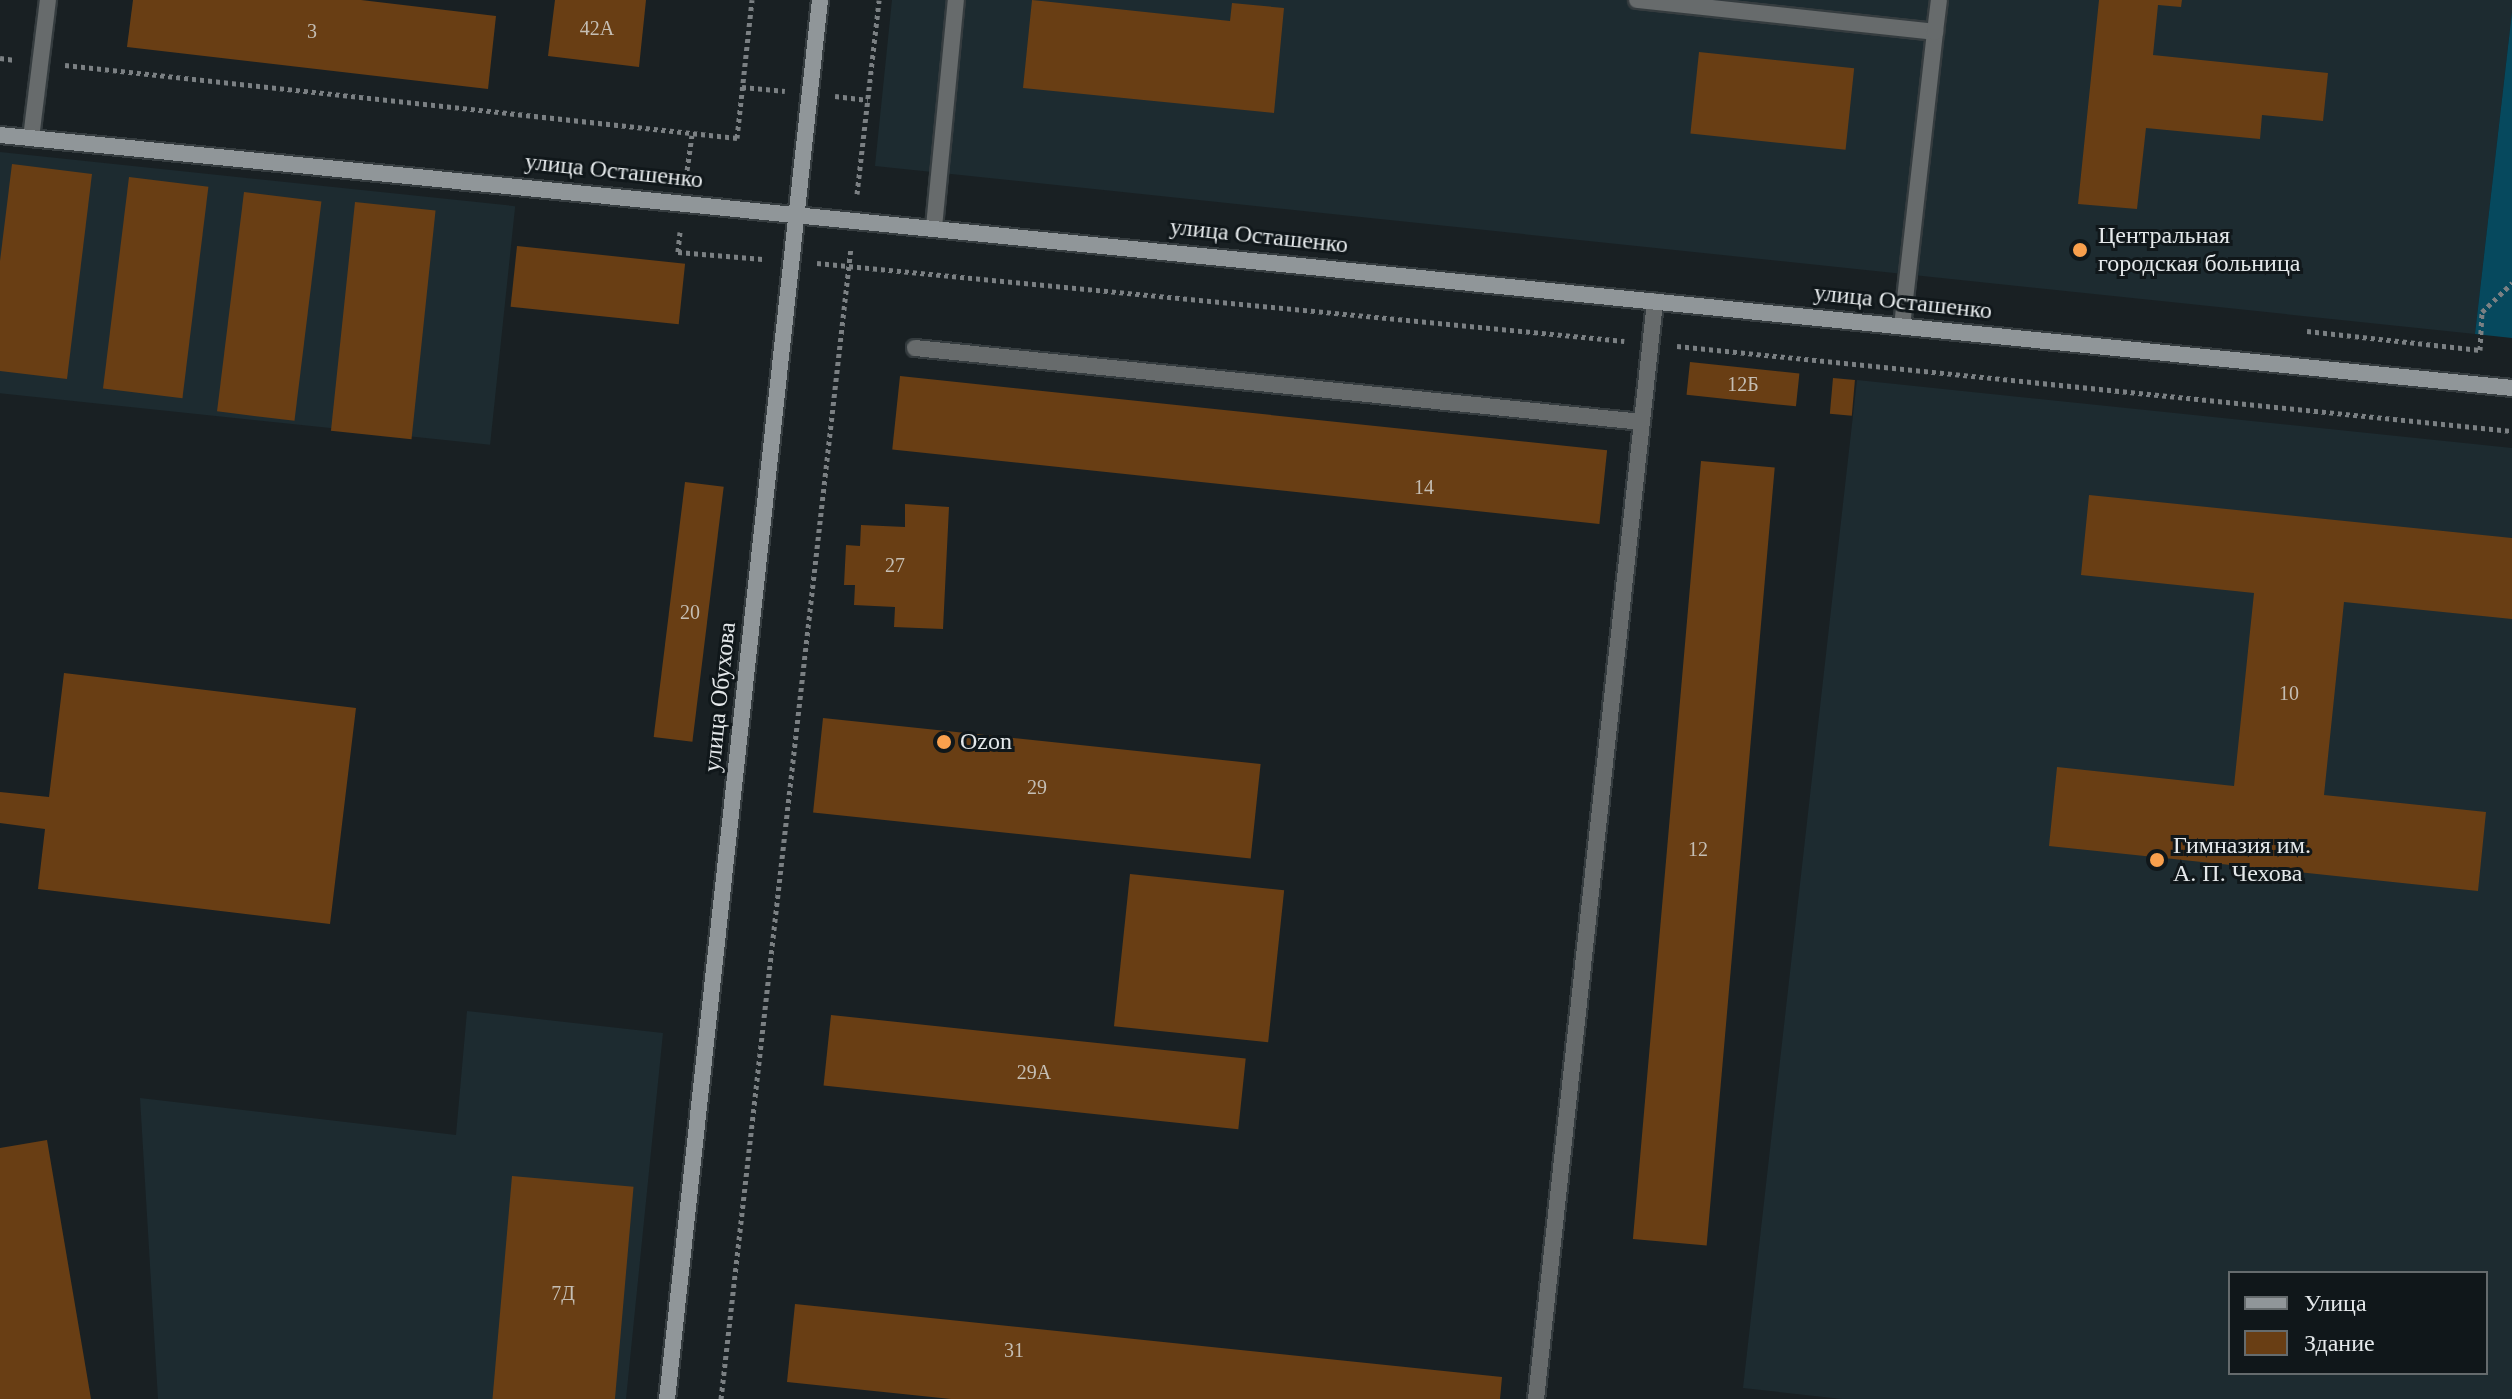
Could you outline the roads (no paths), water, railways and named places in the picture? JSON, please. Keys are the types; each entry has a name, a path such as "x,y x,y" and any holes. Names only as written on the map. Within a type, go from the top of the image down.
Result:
{"street":[{"name":"улица Обухова","path":"667,1399 820,0"},
{"name":"улица Осташенко","path":"0,135 2512,388"}],"lane":[{"path":"31,138 48,0"},
{"path":"934,227 956,0"},
{"path":"1637,0 1935,32"},
{"path":"1902,326 1939,0"},
{"path":"1536,1399 1655,301"},
{"path":"915,348 1642,422"}],"place":[{"name":"Центральная городская больница","path":"2080,250"},
{"name":"Ozon","path":"944,742"},
{"name":"Гимназия им. А. П. Чехова","path":"2157,860"}]}
